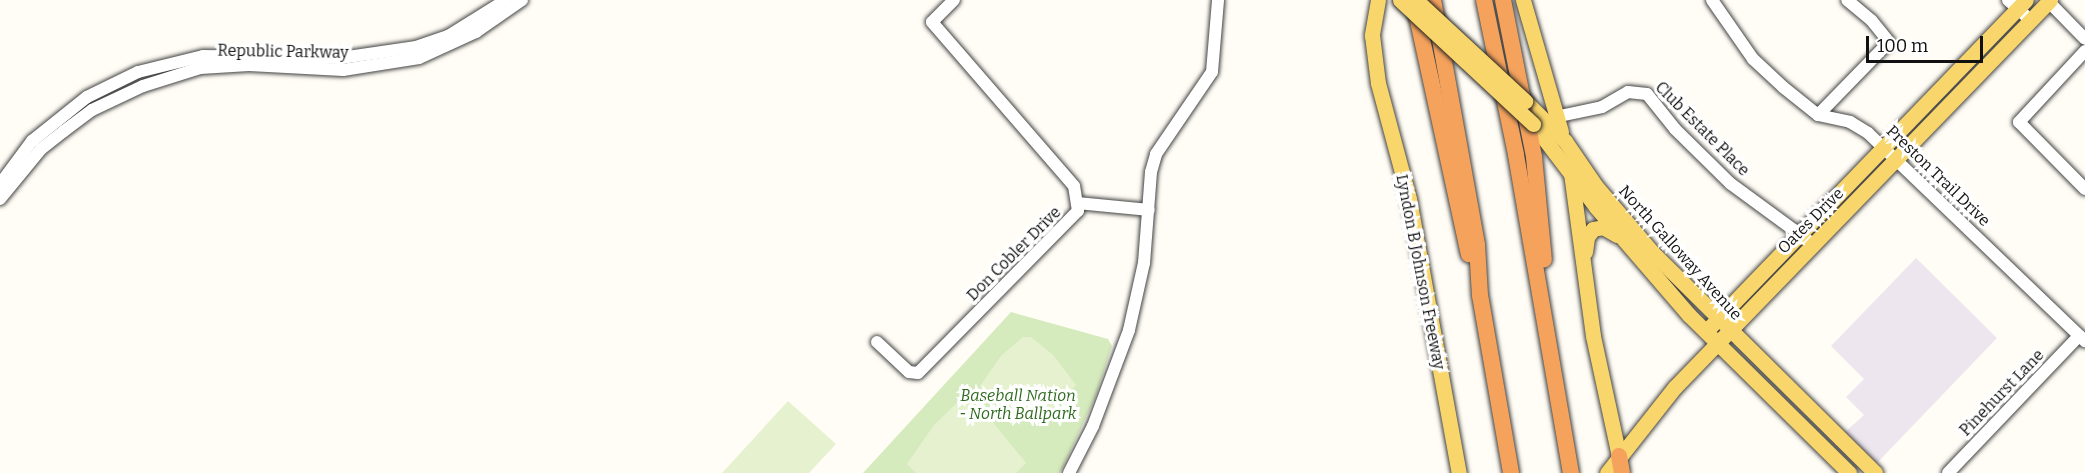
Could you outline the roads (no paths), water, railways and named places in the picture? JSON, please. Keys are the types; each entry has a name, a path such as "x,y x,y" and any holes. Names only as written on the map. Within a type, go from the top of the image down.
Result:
{"highway":[{"path":"1415,0 1460,222 1480,295 1511,473"},
{"path":"1432,0 1477,245 1480,295"},
{"path":"1484,0 1545,314 1571,473"},
{"path":"1503,0 1517,57 1542,218 1545,314"},
{"path":"1619,456 1622,473"}],"main road":[{"name":"Lyndon B Johnson Freeway","path":"1378,0 1372,35 1378,83 1409,199 1459,473"},
{"name":"North Galloway Avenue","path":"1400,0 1508,100 1531,112 1570,170 1625,240 1706,332 1723,337 1835,434 1875,473"},
{"name":"North Galloway Avenue","path":"1415,0 1531,112 1565,141 1625,221 1717,320 1723,337 1849,473"},
{"path":"1523,0 1548,97 1565,141 1603,396 1619,456"},
{"name":"Oates Drive","path":"1606,473 1675,387 2049,0"},
{"name":"Oates Drive","path":"1706,332 1798,234 1885,147 2017,3"},
{"path":"1531,112 1548,97"},
{"path":"1584,270 1587,237 1593,230 1603,227 1625,240"},
{"path":"1822,445 1835,434"}],"street":[{"name":"Republic Parkway","path":"0,184 32,141 87,97 138,72 169,61 210,55 341,58 416,47 448,36 506,0"},
{"name":"Republic Parkway","path":"0,199 41,149 92,110 143,86 200,68 249,65 343,70 419,58 476,32 522,0"},
{"name":"Don Cobler Drive","path":"877,342 909,372 918,374 1071,222 1078,203 1069,180 932,22 954,0"},
{"path":"1069,473 1093,426 1129,330 1144,262 1156,154 1212,72 1218,0"},
{"name":"Preston Trail Drive","path":"1712,0 1753,59 1818,115 1858,125 1898,158 2082,338"},
{"path":"1818,115 1889,42 1872,20 1847,0"},
{"path":"2049,0 2085,39"},
{"path":"2017,3 2030,20"},
{"path":"2085,51 2019,122 2085,189"},
{"name":"Club Estate Place","path":"1555,117 1587,112 1622,94 1641,91 1731,184 1813,244"},
{"path":"1078,203 1149,210"},
{"name":"Pinehurst Lane","path":"1948,473 2082,338"}],"park label":[{"name":"Baseball Nation - North Ballpark","path":"1018,405"}]}
